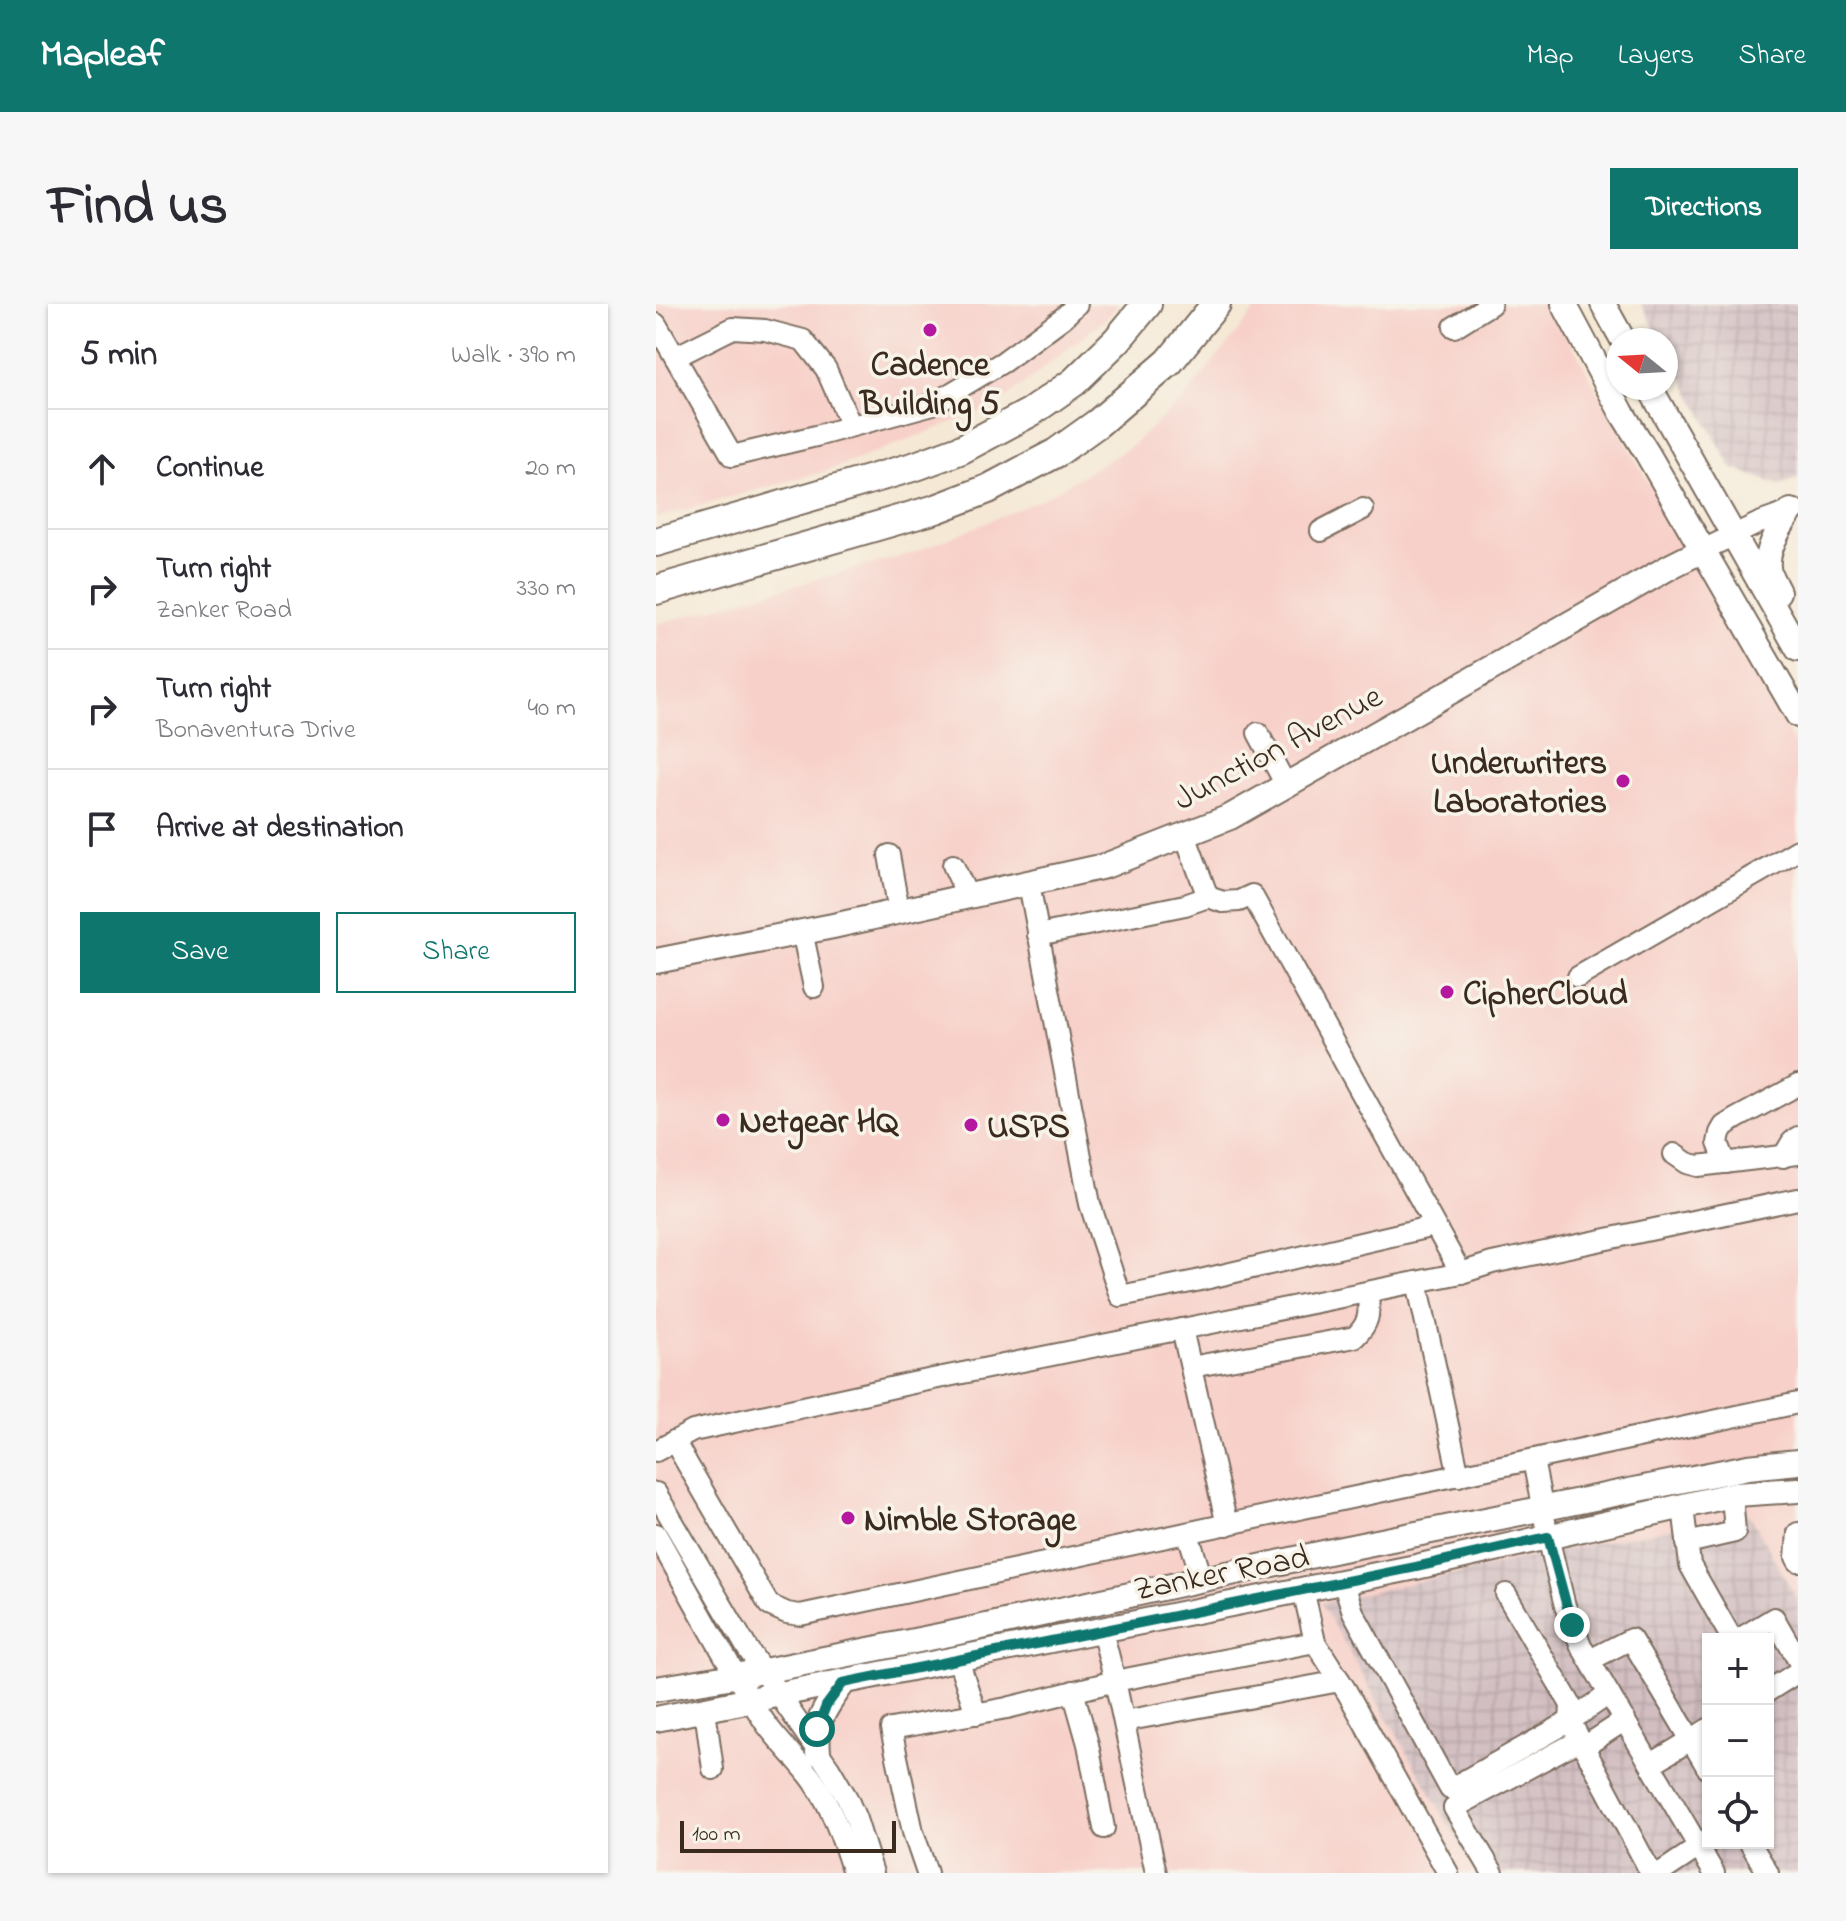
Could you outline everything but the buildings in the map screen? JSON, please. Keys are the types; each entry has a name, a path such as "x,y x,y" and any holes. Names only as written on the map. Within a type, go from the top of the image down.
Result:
{"highway":[{"path":"656,542 916,466 962,449 1031,412 1074,382 1117,340 1147,304"},
{"path":"656,590 936,509 988,489 1056,453 1098,423 1169,362 1216,304"}],"main road":[{"path":"1564,304 1622,413 1798,715"},
{"path":"1603,304 1616,328"},
{"path":"1657,400 1798,649"},
{"path":"1794,510 1779,528 1771,548 1768,568 1798,638"},
{"name":"Junction Avenue","path":"656,961 1105,866 1185,835 1230,817 1703,550"},
{"name":"Zanker Road","path":"656,1689 954,1633 1748,1467 1798,1462"},
{"name":"Zanker Road","path":"656,1719 1343,1581 1732,1495 1798,1490"},
{"path":"818,1753 819,1722 826,1706 843,1683"}],"street":[{"path":"656,324 732,456 933,404 1003,362 1077,304"},
{"path":"1454,327 1491,304"},
{"path":"675,357 733,328 765,330 803,340 826,369 851,426"},
{"path":"1321,531 1363,509"},
{"name":"Junction Avenue","path":"1703,550 1794,510"},
{"path":"1258,733 1286,785"},
{"path":"1185,835 1208,897"},
{"path":"1578,977 1798,851"},
{"path":"889,855 899,912"},
{"path":"953,865 968,897"},
{"path":"1029,884 1090,1204 1120,1296 1434,1226"},
{"path":"1038,935 1177,907 1208,897 1223,902 1239,901 1252,895 1461,1273"},
{"path":"802,931 814,987"},
{"path":"1726,1163 1718,1143 1724,1126 1798,1085"},
{"path":"1674,1154 1698,1166 1790,1155 1792,1142 1798,1137"},
{"path":"1798,1199 1492,1263 1461,1273 766,1415 693,1431 665,1446 769,1605 800,1615 1798,1403"},
{"path":"1417,1282 1459,1476"},
{"path":"1191,1367 1355,1337 1365,1326 1369,1315 1368,1292"},
{"path":"1182,1329 1227,1525"},
{"path":"1533,1460 1565,1606 1581,1646 1714,1873"},
{"path":"656,1493 747,1648 847,1798 873,1873"},
{"path":"1687,1543 1735,1532 1732,1495"},
{"path":"1683,1507 1690,1565 1729,1633"},
{"path":"656,1534 752,1701 826,1801 853,1873"},
{"path":"1188,1534 1202,1579"},
{"path":"1798,1537 1798,1561"},
{"path":"1343,1581 1353,1612 1450,1789 1570,1721 1609,1694"},
{"path":"1303,1589 1315,1642 1448,1873"},
{"path":"1506,1594 1571,1705 1570,1721 1651,1873"},
{"path":"1749,1633 1774,1618 1798,1660"},
{"path":"1102,1630 1156,1873"},
{"path":"1590,1660 1631,1639 1700,1734 1651,1764"},
{"path":"927,1873 913,1832 891,1729 1315,1642"},
{"path":"958,1659 976,1714"},
{"path":"1774,1687 1798,1672"},
{"path":"1124,1721 1340,1681"},
{"path":"1073,1691 1088,1744 1104,1828"},
{"path":"705,1710 713,1769"},
{"path":"1493,1873 1454,1808 1625,1720"},
{"path":"1660,1873 1699,1847"},
{"path":"1754,1849 1768,1873"}],"shaded area":[{"path":"656,304 1118,304 1109,316 999,404 830,470 656,518"},
{"path":"1260,304 1550,304 1798,750 1798,1873 656,1873 656,624 913,553 1042,499 1129,448 1184,398"},
{"path":"1641,304 1798,304 1798,478 1779,485 1732,468 1678,371 1678,328 1654,328"},
{"path":"1749,1514 1798,1601 1798,1873 1477,1873 1321,1603 1601,1542"}],"place":[{"name":"Cadence Building 5","path":"930,330"},
{"name":"Underwriters Laboratories","path":"1623,781"},
{"name":"CipherCloud","path":"1447,992"},
{"name":"Netgear HQ","path":"723,1120"},
{"name":"USPS","path":"971,1125"},
{"name":"Nimble Storage","path":"848,1518"}],"route":[{"path":"817,1729 826,1706 843,1683 1416,1567 1548,1537 1572,1625"}]}
